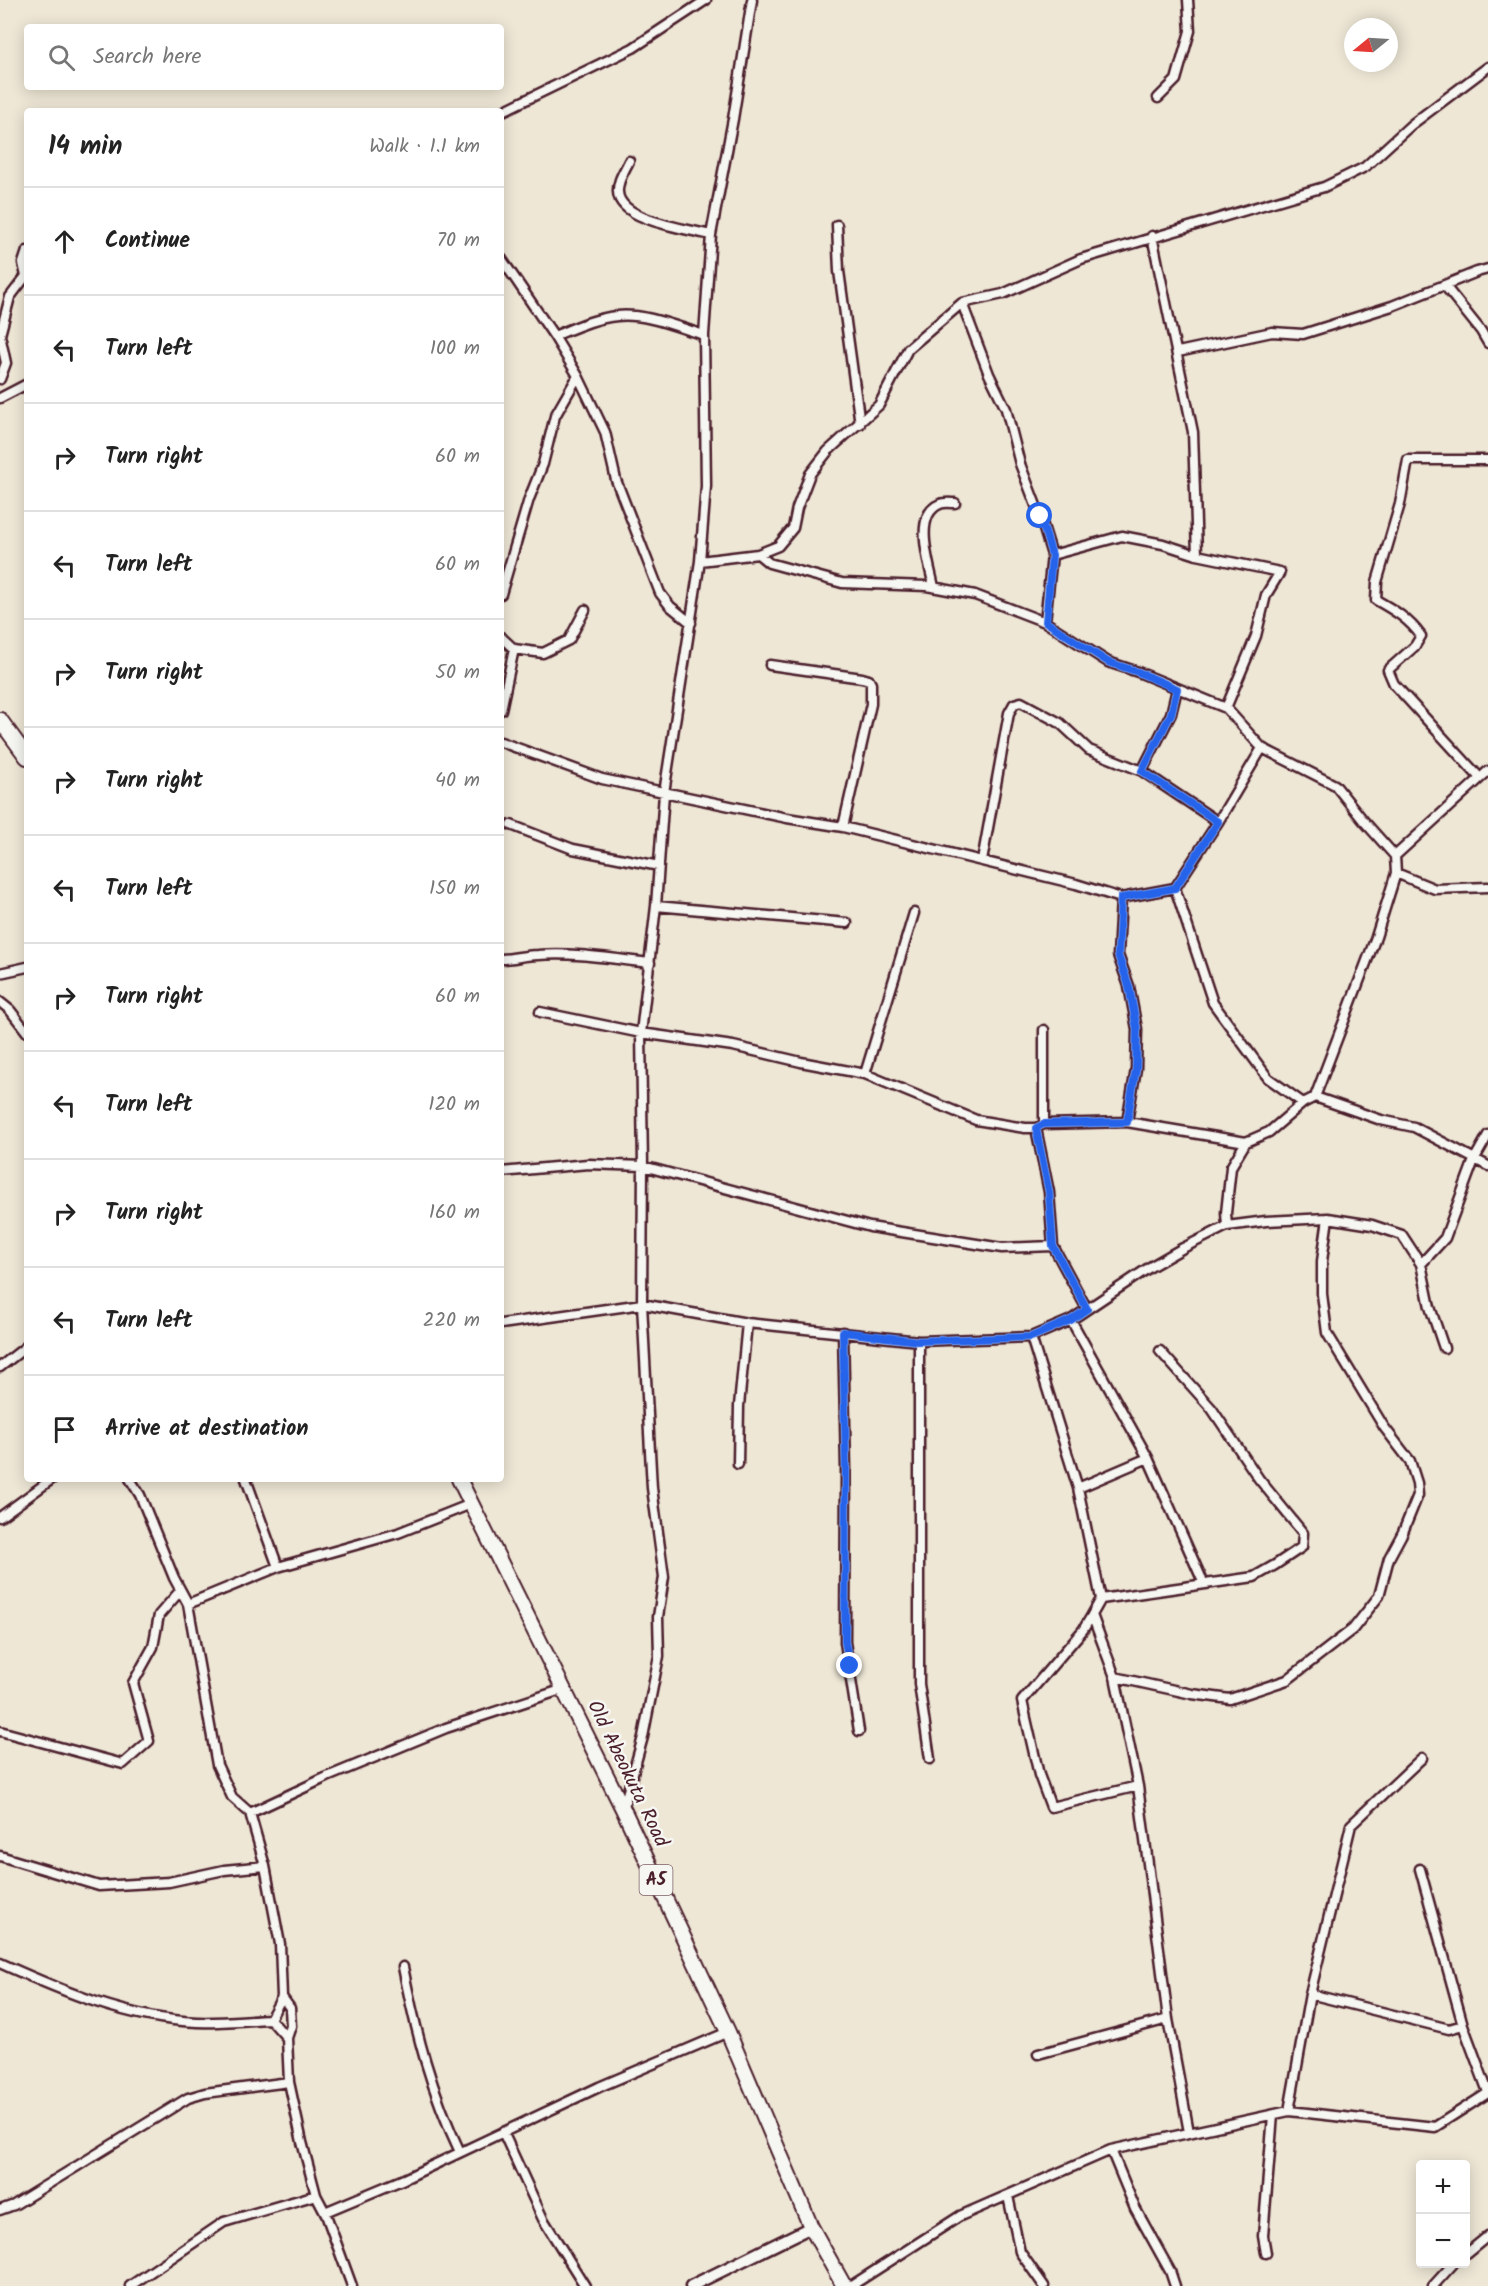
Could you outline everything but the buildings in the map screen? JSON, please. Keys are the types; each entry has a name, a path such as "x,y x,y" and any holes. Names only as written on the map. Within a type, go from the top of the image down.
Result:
{"highway":[{"path":"0,720 24,753"},
{"name":"Old Abeokuta Road","path":"460,1482 623,1809 728,2032 812,2227 843,2286"}],"street":[{"path":"504,111 633,48 706,0"},
{"path":"623,1809 643,1737 659,1656 658,1617 664,1577 652,1488 642,1304 641,1033 656,906 664,793 700,561 706,486 704,335 711,234 733,119 752,0"},
{"path":"1158,98 1176,80 1190,31 1188,0"},
{"path":"700,561 758,554 778,546 794,528 797,508 810,474 828,451 879,405 908,350 962,303 1003,294 1081,259 1324,187 1365,167 1411,125 1488,67"},
{"path":"629,161 617,193 623,205 642,218 711,234"},
{"path":"837,225 839,271 860,424"},
{"path":"1152,237 1193,432 1197,555"},
{"path":"504,262 578,376 605,432 616,480 660,593 670,606 691,623"},
{"path":"1178,352 1272,332 1303,334 1488,269"},
{"path":"0,379 6,363 0,335 10,297 24,280"},
{"path":"1445,286 1481,330 1488,344"},
{"path":"962,303 988,374 1006,409 1020,464 1052,555 1046,622"},
{"path":"554,336 586,323 617,316 638,316 704,335"},
{"path":"504,584 529,500 543,464 555,416 578,376"},
{"path":"0,398 24,386"},
{"path":"1479,778 1394,684 1388,670 1415,646 1421,636 1413,624 1397,611 1376,600 1377,582 1401,504 1408,460 1488,460"},
{"path":"934,587 924,531 927,515 940,503 955,503"},
{"path":"1052,555 1122,536 1163,544 1197,555 1280,572 1266,595 1256,636 1226,708"},
{"path":"540,1012 641,1033 733,1046 865,1074 976,1120 1024,1128 1127,1122 1246,1142 1269,1132 1303,1103 1315,1097 1376,937 1396,873 1395,856 1362,820 1335,785 1262,748 1226,708 1108,662 1046,622 975,596 934,587 842,583 770,563 758,554"},
{"path":"504,640 514,649 543,653 569,640 585,610"},
{"path":"504,696 514,649"},
{"path":"770,665 862,678 869,680 872,684 871,704 843,827"},
{"path":"1142,771 1171,714 1177,689"},
{"path":"982,861 1009,713 1014,704 1020,702 1060,723 1089,750 1142,771 1218,822"},
{"path":"504,743 602,779 787,818 843,827 1076,884 1121,898 1175,888 1262,748"},
{"path":"1395,856 1488,771"},
{"path":"511,825 573,849 659,866"},
{"path":"1396,873 1435,889 1488,886"},
{"path":"1175,888 1214,1003 1268,1078 1303,1103"},
{"path":"1121,898 1118,955 1129,986 1137,1029 1136,1069 1127,1122"},
{"path":"656,906 847,923"},
{"path":"865,1074 914,913"},
{"path":"504,959 560,955 650,963"},
{"path":"0,973 24,968"},
{"path":"0,1002 10,1010 24,1028"},
{"path":"1044,1030 1040,1126 1049,1192 1053,1246 1087,1309"},
{"path":"1315,1097 1382,1120 1414,1127 1488,1166"},
{"path":"1421,1264 1445,1238 1474,1160 1488,1135"},
{"path":"1227,1226 1226,1213 1231,1167 1246,1142"},
{"path":"504,1172 588,1164 643,1166 870,1227 1002,1248 1053,1246"},
{"path":"1115,1677 1192,1694 1230,1699 1287,1680 1353,1629 1378,1596 1389,1558 1403,1532 1418,1495 1417,1483 1410,1461 1384,1427 1327,1333 1322,1261 1328,1218"},
{"path":"504,1324 642,1304 747,1323 918,1341 1031,1337 1071,1320 1150,1267 1227,1226 1266,1221 1328,1218 1372,1225 1402,1235 1421,1264 1430,1307 1444,1348"},
{"path":"1071,1320 1148,1458 1204,1584"},
{"path":"738,1464 739,1406 747,1323"},
{"path":"843,1332 846,1468 845,1642 859,1731"},
{"path":"1031,1337 1078,1488 1101,1599 1083,1630 1022,1701 1039,1775 1051,1807 1138,1786"},
{"path":"918,1341 919,1684 930,1760"},
{"path":"0,1367 24,1348"},
{"path":"1101,1599 1254,1577 1275,1566 1302,1546 1303,1533 1259,1479 1212,1409 1160,1351"},
{"path":"1078,1488 1148,1458"},
{"path":"0,1517 48,1482"},
{"path":"132,1482 140,1495 180,1591 188,1604 217,1765 232,1797 250,1813 265,1866 280,1944 282,1997 270,2019"},
{"path":"247,1482 278,1567"},
{"path":"188,1604 278,1567 398,1533 471,1504"},
{"path":"0,1731 123,1764 150,1741 133,1683 153,1647 159,1615 180,1591"},
{"path":"1092,1615 1115,1677 1138,1786 1168,2019 1190,2132"},
{"path":"250,1813 327,1777 446,1728 564,1689"},
{"path":"1289,2111 1310,1994 1352,1825 1422,1758"},
{"path":"0,1856 99,1886 170,1882 224,1870 265,1866"},
{"path":"851,2286 960,2216 1111,2150 1289,2111 1435,2127 1488,2093 1463,2025 1420,1869"},
{"path":"0,1963 68,1993 142,2014 196,2022 270,2019"},
{"path":"403,1967 415,2030 429,2079 460,2152"},
{"path":"1310,1994 1449,2029 1463,2025"},
{"path":"282,1997 290,2008 291,2026 287,2038 289,2082 302,2142 316,2195 326,2212 352,2286"},
{"path":"270,2019 287,2038"},
{"path":"1038,2054 1168,2019"},
{"path":"326,2212 404,2179 599,2087 728,2032"},
{"path":"0,2210 14,2205 188,2098 205,2093 289,2082"},
{"path":"1266,2253 1263,2236 1273,2115"},
{"path":"503,2132 543,2219 585,2286"},
{"path":"1111,2150 1135,2208 1176,2286"},
{"path":"130,2286 224,2222 316,2195"},
{"path":"1008,2196 1020,2252 1044,2286"},
{"path":"691,2286 812,2227"},
{"path":"1470,2251 1488,2236"},
{"path":"1432,2286 1450,2268"}],"route":[{"path":"850,1666 845,1642 846,1468 843,1332 918,1341 1031,1337 1071,1320 1087,1309 1053,1246 1049,1192 1036,1128 1044,1124 1127,1122 1136,1069 1137,1029 1129,986 1118,955 1121,898 1175,888 1218,822 1142,771 1171,714 1177,689 1108,662 1046,622 1052,555 1040,516"}]}
